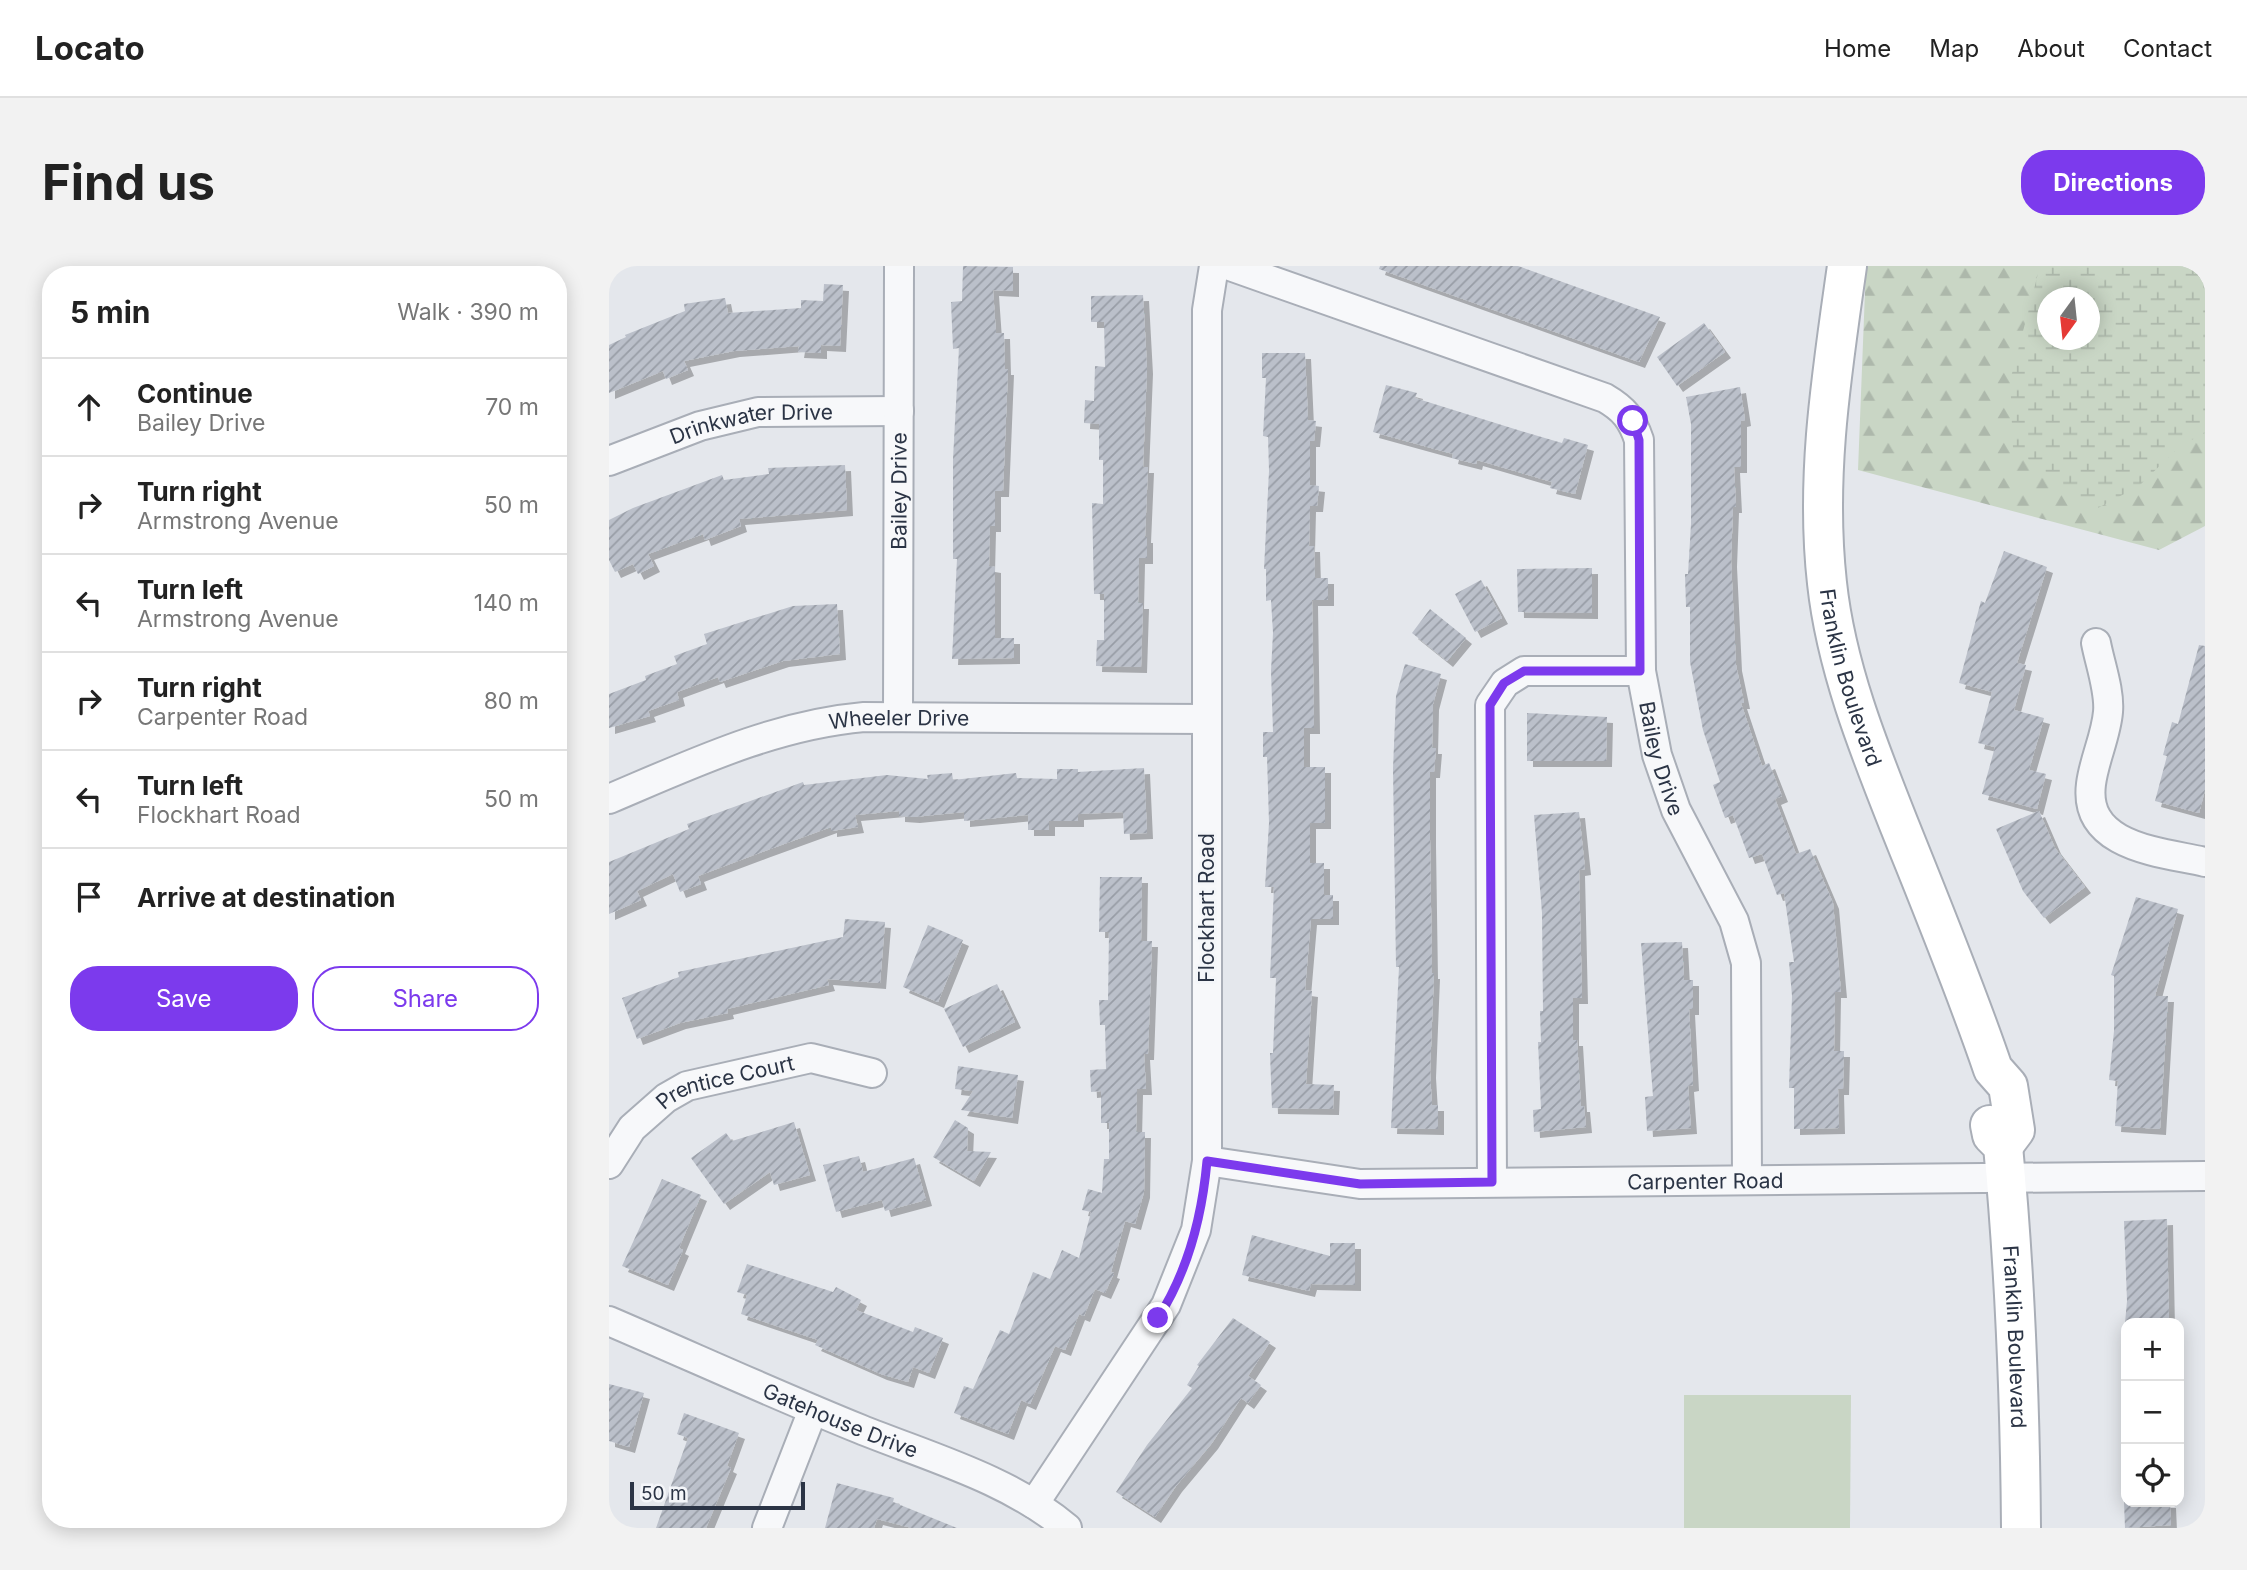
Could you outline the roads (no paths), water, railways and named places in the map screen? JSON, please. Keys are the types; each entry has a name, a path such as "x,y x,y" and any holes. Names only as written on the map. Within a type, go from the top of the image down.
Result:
{"main road":[{"name":"Franklin Boulevard","path":"1847,266 1822,463 1822,523 1827,586 1849,683 1875,766 1993,1069 1984,1091 1992,1135 2005,1162 2019,1368 2021,1528"}],"street":[{"name":"Bailey Drive","path":"898,717 899,266"},
{"name":"Flockhart Road","path":"1034,1504 1166,1305 1196,1230 1207,1161 1207,310 1214,266"},
{"name":"Bailey Drive","path":"1230,266 1605,398 1622,408 1633,421 1639,440 1640,671 1657,755 1676,810 1734,921 1746,963 1747,1179"},
{"name":"Drinkwater Drive","path":"609,461 699,426 758,412 899,411"},
{"path":"2097,643 2108,710 2091,784 2094,811 2109,832 2133,847 2205,862"},
{"path":"1492,1182 1490,705 1504,683 1524,671 1640,671"},
{"name":"Wheeler Drive","path":"609,799 767,735 827,720 898,717 1206,719"},
{"name":"Prentice Court","path":"609,1164 632,1128 666,1098 687,1086 811,1058 872,1073"},
{"name":"Carpenter Road","path":"1207,1161 1360,1184 1747,1179 2005,1162 2205,1176"},
{"name":"Gatehouse Drive","path":"609,1321 813,1410 993,1483 1034,1504 1067,1528"},
{"path":"767,1528 813,1410"}]}
